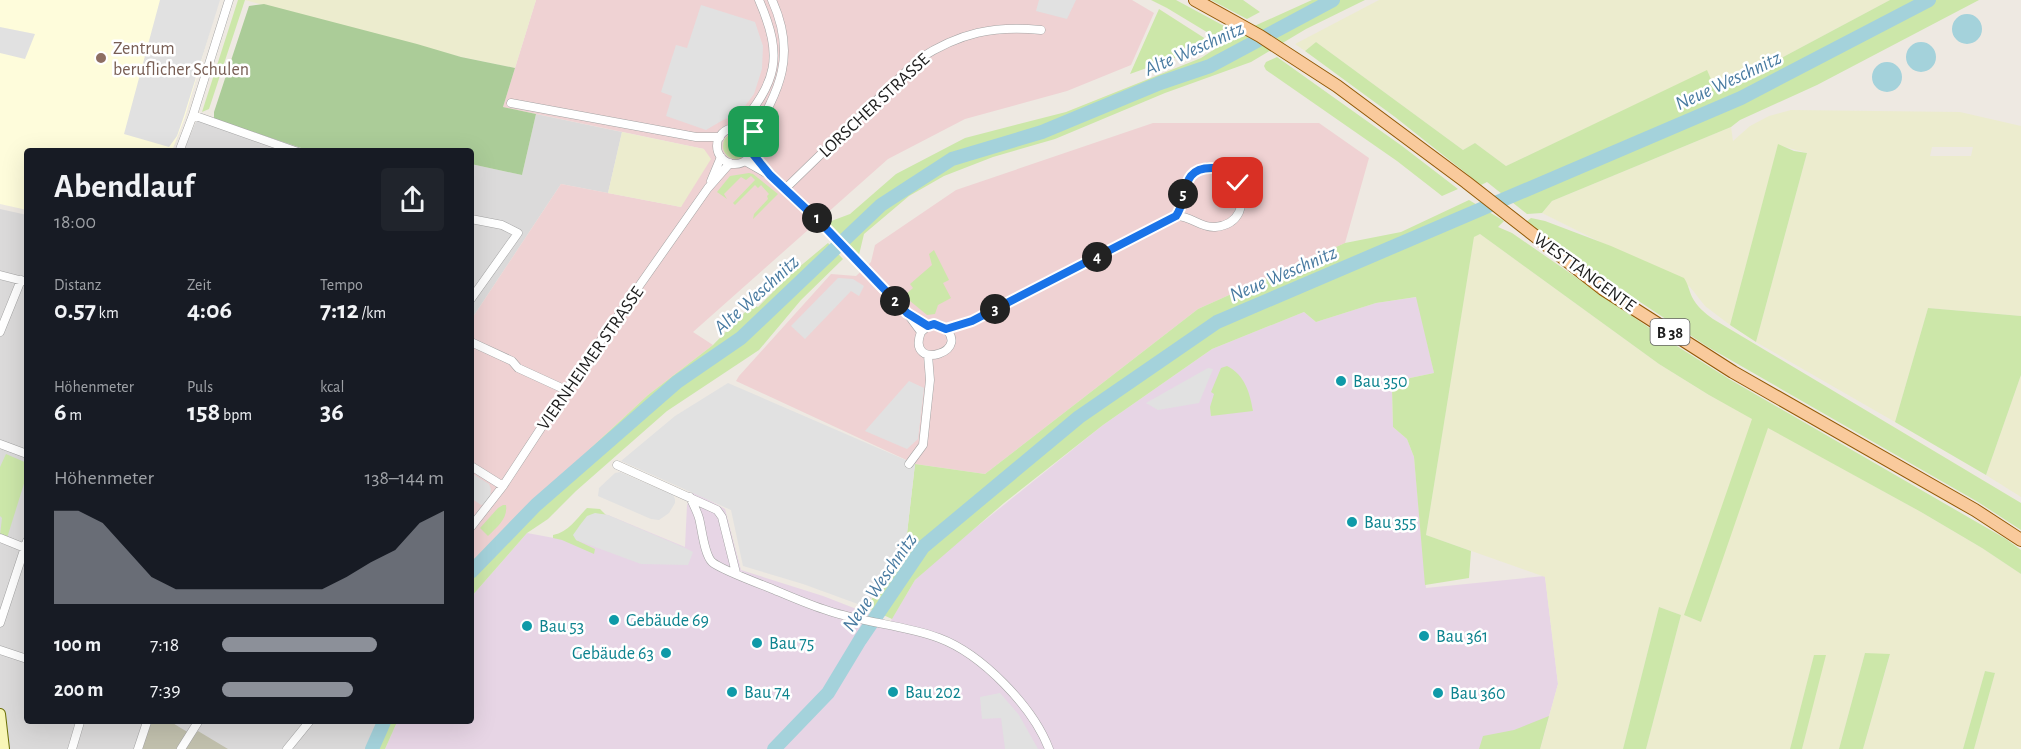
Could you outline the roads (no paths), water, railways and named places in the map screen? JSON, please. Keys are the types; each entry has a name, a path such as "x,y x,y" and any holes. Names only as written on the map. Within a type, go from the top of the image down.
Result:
{"main road":[{"name":"WESTTANGENTE","path":"1196,0 1227,16 1296,59 1372,111 1603,289 1704,354 1975,510 2021,540"},
{"path":"0,714 4,749"}],"street":[{"path":"181,148 229,0"},
{"path":"738,128 754,111 765,94 774,60 772,33 759,0"},
{"path":"770,175 752,153 751,138 775,97 783,69 784,37 772,0"},
{"name":"LORSCHER STRASSE","path":"786,188 919,59 941,45 962,36 986,30 1041,30"},
{"path":"511,103 696,137 720,137"},
{"path":"193,115 287,148"},
{"path":"751,138 744,130 738,128 728,130 720,137 717,147 721,157 735,164 745,161 752,153"},
{"path":"696,137 717,147"},
{"name":"VIERNHEIMER STRASSE","path":"708,188 721,157"},
{"path":"745,161 770,175 786,188 907,313 921,332"},
{"name":"VIERNHEIMER STRASSE","path":"474,523 503,486 566,390 708,188 730,163"},
{"path":"950,337 972,321 1176,216 1188,216 1208,227 1228,223 1240,207 1242,195 1238,183 1230,174 1219,169 1207,168 1200,171 1187,183 1183,193 1183,205 1176,216"},
{"path":"474,220 502,225 518,233 474,295"},
{"path":"0,275 24,281 0,332"},
{"path":"907,313 928,326"},
{"path":"946,329 950,337 949,347 942,354 928,355 920,348 921,332 928,326 934,324 946,329 972,321"},
{"path":"474,343 566,390"},
{"path":"928,355 930,381"},
{"path":"909,464 922,445 930,381 938,356"},
{"path":"0,444 24,453"},
{"path":"617,465 719,512 736,573"},
{"path":"474,468 503,486"},
{"path":"690,497 698,516 709,559 718,566 828,611 939,638 969,654 1026,708 1040,729 1049,749"},
{"path":"0,538 24,544"},
{"path":"0,624 24,551"},
{"path":"0,650 24,658"},
{"path":"72,749 79,724"},
{"path":"138,749 146,724"},
{"path":"181,749 197,724"},
{"path":"287,749 307,724"}],"water":[{"path":"1967,14 1978,18 1982,29 1978,40 1967,44 1956,40 1952,29 1956,18"},
{"path":"1921,42 1932,46 1936,57 1932,68 1921,72 1910,68 1906,57 1910,46"},
{"path":"1887,62 1898,66 1902,77 1898,88 1887,92 1876,88 1872,77 1876,66"}],"waterway":[{"name":"Alte Weschnitz","path":"474,569 536,505 677,382 741,338 881,205 952,159 1042,132 1160,83 1210,66 1333,0"},
{"name":"Neue Weschnitz","path":"774,749 828,693 860,640 923,547 1079,417 1217,322 1741,98 1929,0"},
{"name":"Alte Weschnitz","path":"372,749 383,724"}],"place":[{"name":"Zentrum beruflicher Schulen","path":"101,58"},
{"name":"Bau 350","path":"1341,381"},
{"name":"Bau 355","path":"1352,522"},
{"name":"Gebäude 69","path":"614,620"},
{"name":"Bau 53","path":"527,626"},
{"name":"Bau 361","path":"1424,636"},
{"name":"Bau 75","path":"757,643"},
{"name":"Gebäude 63","path":"666,653"},
{"name":"Bau 74","path":"732,692"},
{"name":"Bau 202","path":"893,692"},
{"name":"Bau 360","path":"1438,693"}]}
